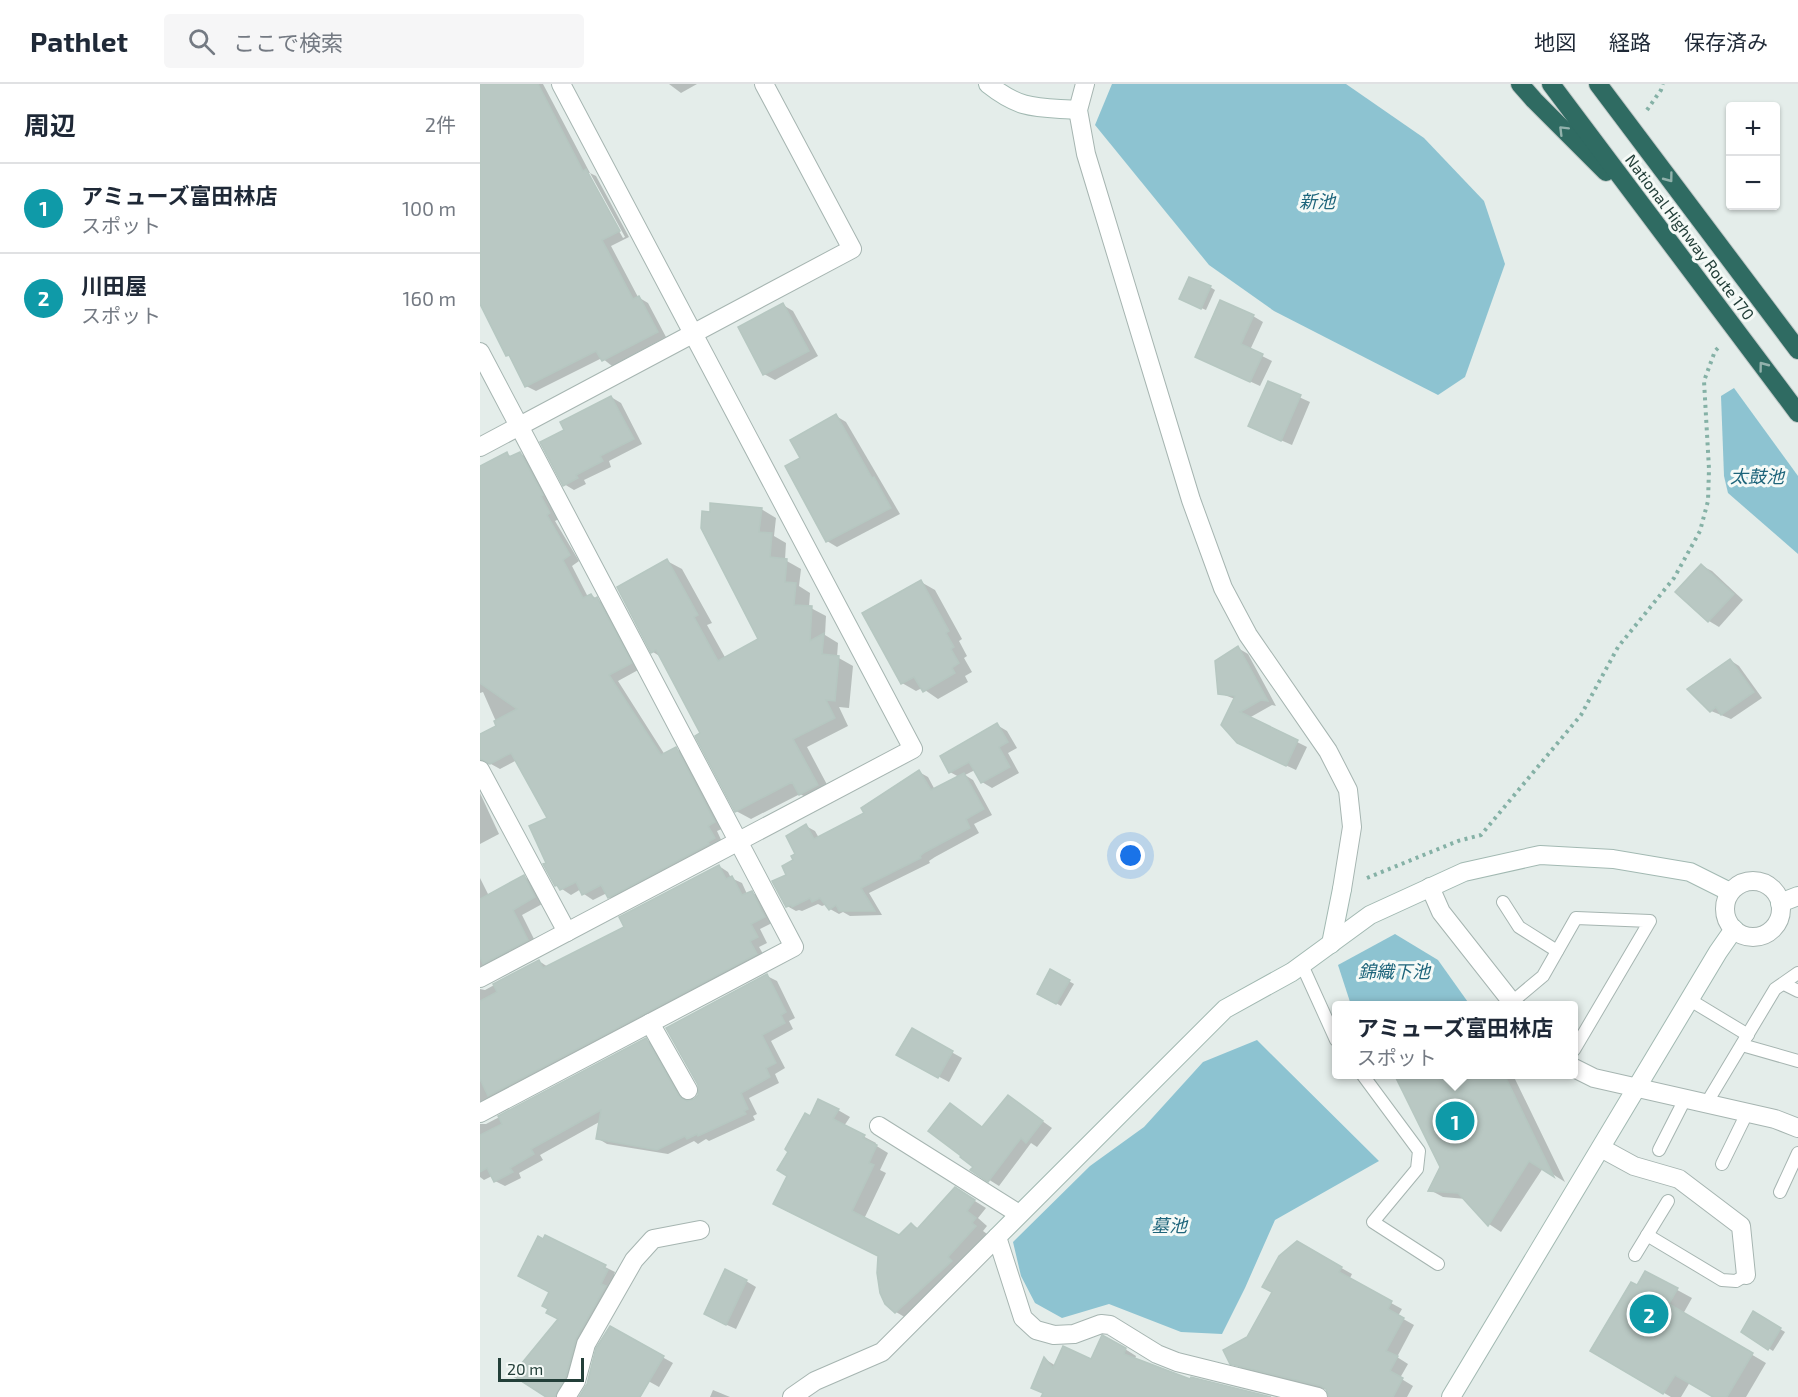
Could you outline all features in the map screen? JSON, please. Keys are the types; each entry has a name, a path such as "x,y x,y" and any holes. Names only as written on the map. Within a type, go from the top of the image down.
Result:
{"highway":[{"path":"1520,84 1650,215"},
{"name":"National Highway Route 170","path":"1551,84 1798,413"},
{"name":"National Highway Route 170","path":"1598,84 1798,350"},
{"path":"1616,84 1634,131"}],"street":[{"path":"480,978 913,749 561,84"},
{"path":"480,447 852,249 764,84"},
{"path":"988,84 1006,98 1022,105 1078,110"},
{"path":"1085,84 1078,110 1086,154 1191,500 1224,588 1248,635 1328,751 1348,790 1352,827 1331,944"},
{"path":"480,352 794,947 480,1113"},
{"path":"480,770 567,932"},
{"path":"792,1397 815,1381 882,1352 1225,1009 1302,965 1370,915 1464,872 1540,855 1613,859 1690,872 1730,892"},
{"path":"1755,881 1771,888 1778,895 1781,912 1774,928 1766,933 1749,937 1734,929 1726,916 1726,900 1730,892 1737,886 1755,881"},
{"path":"1430,887 1441,912 1511,1001"},
{"path":"1780,903 1798,896"},
{"path":"1451,1397 1734,929"},
{"path":"650,1023 688,1090"},
{"path":"1578,1070 1594,1078 1775,1119 1798,1128"},
{"path":"879,1125 1019,1214"},
{"path":"1601,1148 1634,1166 1679,1179 1740,1226 1746,1275"},
{"path":"566,1397 576,1381 586,1344 634,1260 653,1239 700,1230"},
{"path":"996,1237 1023,1318 1036,1330 1054,1335 1074,1334 1101,1324 1110,1326 1157,1354 1177,1362 1318,1397"}],"lane":[{"path":"1503,902 1519,927 1557,951"},
{"path":"1516,1001 1543,976 1576,918 1650,921 1578,1043"},
{"path":"1302,965 1332,1031"},
{"path":"1706,1104 1775,989 1798,973"},
{"path":"1784,984 1798,991"},
{"path":"1690,1000 1745,1040 1798,1061"},
{"path":"1366,1079 1419,1151 1417,1169 1373,1222 1438,1264"},
{"path":"1659,1150 1685,1099"},
{"path":"1722,1164 1747,1113"},
{"path":"1780,1192 1798,1153"},
{"path":"1635,1255 1668,1200"},
{"path":"1647,1235 1722,1280 1736,1281 1746,1275"}],"path":[{"path":"1634,131 1663,84"},
{"path":"1342,889 1458,841 1481,835 1581,715 1618,647 1674,578 1700,531 1708,501 1709,469 1704,381 1715,351 1735,328"}],"water":[{"name":"新池","path":"1112,84 1346,84 1424,138 1484,201 1505,264 1465,377 1438,395 1274,311 1209,265 1095,125"},
{"name":"太鼓池","path":"1734,388 1798,476 1798,554 1728,493 1724,476 1721,396"},
{"name":"錦織下池","path":"1395,934 1438,960 1467,1001 1350,1001 1338,965"},
{"name":"墓池","path":"1257,1040 1379,1161 1275,1220 1222,1334 1181,1332 1109,1304 1062,1318 1035,1303 1021,1276 1013,1242 1090,1166 1144,1127 1203,1062"}],"building":[{"path":"480,84 538,84 583,171 586,169 620,231 602,240 633,299 639,296 658,332 602,361 596,351 525,387 509,355 506,356 480,304"},
{"path":"1189,277 1211,286 1201,309 1179,299"},
{"path":"1220,300 1254,315 1241,344 1263,354 1250,382 1195,357"},
{"path":"783,303 809,351 763,375 738,327"},
{"path":"1268,381 1301,395 1281,441 1248,426"},
{"path":"611,396 634,439 600,456 603,461 576,475 578,478 563,486 540,442 564,430 560,422"},
{"path":"836,414 891,508 826,542 785,466 800,458 790,440"},
{"path":"507,452 509,457 520,452 543,495 541,496 550,513 547,515 570,555 563,560 583,598 591,594 594,599 597,597 632,663 609,675 661,755 676,747 715,822 708,826 715,838 708,842 709,844 608,898 601,885 582,895 576,882 560,890 557,885 555,886 543,864 546,863 529,826 547,818 511,753 490,764 480,759 480,734 496,726 494,721 517,709 480,683 480,466"},
{"path":"710,503 762,508 759,532 772,533 770,557 787,559 785,582 796,583 794,605 812,606 810,641 824,633 822,654 839,656 835,701 826,700 835,718 793,739 818,785 799,795 792,782 735,812 695,736 700,733 656,650 651,653 617,587 667,559 698,615 694,617 718,661 758,639 701,528 702,511 710,512"},
{"path":"1701,564 1734,594 1708,622 1675,592"},
{"path":"921,580 949,631 946,633 954,647 951,649 959,663 952,668 955,673 923,692 914,677 901,684 862,613"},
{"path":"1238,646 1268,701 1261,700 1240,712 1298,740 1286,766 1237,743 1221,725 1235,696 1218,694 1215,661"},
{"path":"1730,659 1754,692 1721,715 1716,707 1710,712 1687,689"},
{"path":"997,723 1008,742 999,747 1010,767 981,783 969,762 949,773 940,756"},
{"path":"919,770 931,790 964,773 984,809 966,819 970,828 925,852 920,856 921,858 861,888 875,911 839,911 836,905 829,910 820,898 812,902 810,898 792,907 791,905 786,907 772,881 786,875 782,866 793,860 791,856 795,854 786,836 806,824 814,839 864,813 861,808"},
{"path":"719,865 726,879 732,876 742,895 752,891 765,917 751,924 758,937 750,941 757,954 488,1096 480,1079 480,1001 497,992 493,984 539,960 543,968 624,927 619,917"},
{"path":"524,875 535,897 513,910 528,940 483,964 480,957 480,899"},
{"path":"1050,969 1070,980 1056,1004 1037,994"},
{"path":"767,974 786,1012 781,1015 785,1023 762,1035 776,1063 766,1068 770,1077 741,1093 748,1109 744,1111 746,1114 698,1136 697,1134 687,1139 685,1136 657,1150 596,1139 601,1110 531,1149 534,1154 510,1168 513,1172 494,1182 487,1168 480,1172 480,1135 502,1124 498,1116 646,1038 679,1096 687,1101 694,1099 698,1095 698,1085 666,1028"},
{"path":"912,1028 953,1051 938,1078 896,1055"},
{"path":"1396,1079 1506,1079 1554,1177 1529,1161 1488,1226 1458,1193 1428,1191 1440,1167"},
{"path":"1008,1095 1043,1121 1026,1143 1021,1138 988,1182 970,1170 973,1167 928,1131 950,1103 982,1127"},
{"path":"818,1099 839,1109 833,1119 865,1135 863,1138 877,1145 869,1163 874,1165 852,1211 899,1235 911,1223 917,1229 955,1187 975,1200 967,1211 976,1218 972,1223 976,1226 948,1257 952,1261 895,1313 885,1304 880,1293 877,1273 878,1256 773,1204 787,1176 777,1170 788,1152 785,1149 805,1113 810,1116"},
{"path":"545,1235 606,1265 604,1268 608,1270 601,1284 606,1286 576,1339 566,1376 555,1397 546,1397 512,1375 558,1319 546,1313 548,1309 542,1306 549,1292 518,1276 538,1236 543,1239"},
{"path":"1297,1241 1342,1267 1339,1272 1392,1301 1388,1309 1404,1318 1386,1351 1398,1356 1390,1371 1403,1378 1393,1397 1329,1397 1326,1389 1321,1386 1230,1364 1223,1350 1247,1337 1272,1292 1262,1287 1279,1256"},
{"path":"725,1269 747,1280 726,1325 704,1314"},
{"path":"1645,1271 1678,1288 1669,1304 1753,1353 1727,1397 1713,1397 1675,1375 1663,1394 1590,1351 1631,1282 1637,1285"},
{"path":"1753,1311 1781,1328 1768,1350 1741,1332"},
{"path":"610,1326 664,1356 640,1397 579,1397 587,1384 596,1348"},
{"path":"1102,1335 1126,1348 1124,1354 1190,1379 1191,1377 1271,1397 1041,1397 1043,1393 1031,1388 1044,1357 1053,1368 1063,1346 1091,1359"}],"place":[{"name":"アミューズ富田林店","path":"1455,1121"},
{"name":"川田屋","path":"1649,1314"}]}
